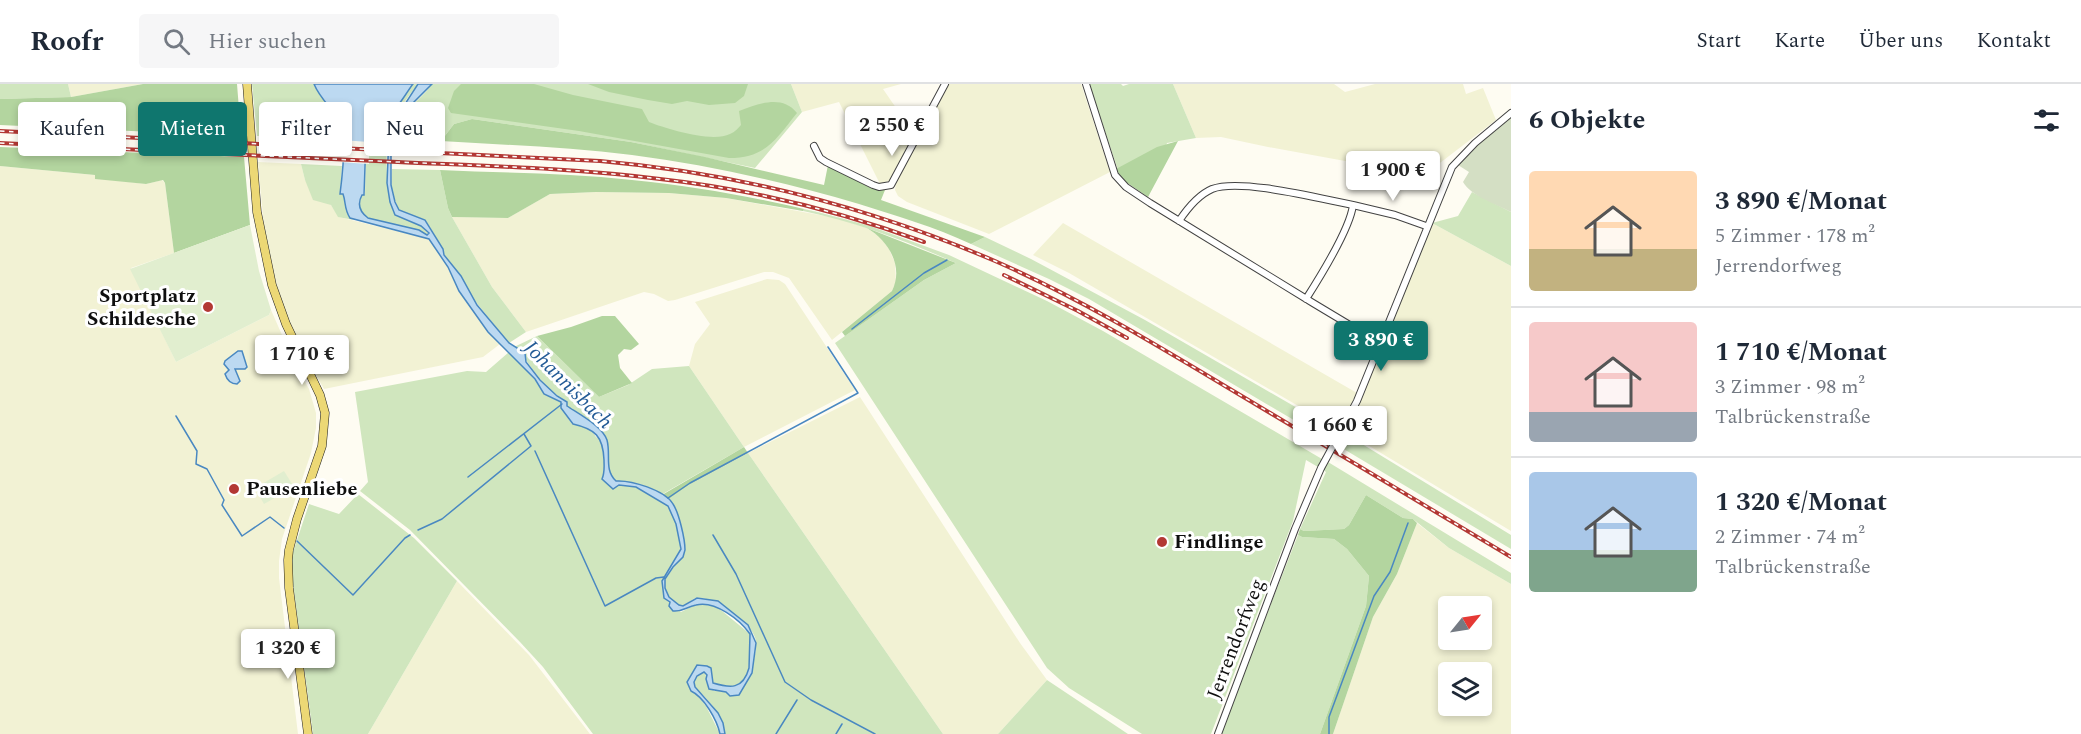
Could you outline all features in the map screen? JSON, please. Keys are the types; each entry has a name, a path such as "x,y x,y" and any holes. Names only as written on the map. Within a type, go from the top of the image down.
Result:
{"main road":[{"path":"247,84 257,212 272,285 286,324 320,394 325,413 322,446 297,519 288,560 289,588 308,734"}],"street":[{"path":"814,146 820,158 826,162 873,185 879,187 891,185 945,84"},
{"path":"1086,84 1115,175 1119,181 1179,221 1306,299 1353,327 1381,340"},
{"name":"Jerrendorfweg","path":"1218,734 1295,529 1321,468 1357,401 1426,226 1452,167 1475,143 1511,113"},
{"path":"1179,221 1201,196 1213,189 1239,186 1280,191 1353,205 1395,215 1426,226"},
{"path":"1306,299 1344,230 1353,205"}],"green space":[{"path":"0,84 68,84 71,97 0,99"},
{"path":"68,84 143,84 71,97"},
{"path":"143,84 237,84 238,102 138,102 138,131 126,131 126,102 18,102 18,126 0,125 0,99 71,97"},
{"path":"252,84 314,84 325,102 259,102 259,136 257,136"},
{"path":"413,84 418,84 405,102 400,102"},
{"path":"432,84 791,84 802,112 755,168 631,142 472,119 454,124 445,136 445,102 416,102"},
{"path":"461,84 534,84 573,95 642,109 649,122 678,131 712,137 732,133 741,125 739,111 762,104 777,102 791,107 797,113 776,139 761,151 752,155 729,158 579,131 451,113 448,108 454,91"},
{"path":"588,84 748,84 744,96 735,103 709,105 687,101 672,104 648,100 609,92"},
{"path":"791,84 901,84 883,89 914,134 891,180 880,184 839,102 802,112"},
{"path":"949,84 1081,84 1110,172 989,234 907,202 898,196 895,190 896,182 941,95"},
{"path":"1089,84 1121,84 1123,86 1173,84 1196,138 1167,143 1148,197 1120,176"},
{"path":"1173,84 1334,84 1345,92 1375,84 1463,84 1466,94 1483,88 1496,120 1419,179 1405,172 1221,137 1196,138"},
{"path":"1511,117 1511,212 1484,199 1467,187 1463,182 1469,172 1458,165 1487,136"},
{"path":"472,119 631,142 824,185 828,165 871,188 885,190 881,200 985,237 971,244 916,222 831,196 775,181 689,164 585,150 445,141 445,136 454,124"},
{"path":"1178,141 1148,197 1123,180 1116,169 1157,147"},
{"path":"0,147 18,148 18,156 126,156 126,152 138,153 138,156 244,157 250,225 174,253 163,180 146,184 95,179 95,175 0,166"},
{"path":"366,156 387,156 388,185 395,215 421,226 429,234 368,218 359,205 361,195 365,194"},
{"path":"258,162 301,164 305,180 331,205 339,217 429,239 448,267 466,302 500,344 483,357 324,389 304,355 282,304 264,228"},
{"path":"301,164 342,166 340,193 343,194 350,218 354,220 338,217 331,205 313,200"},
{"path":"0,166 95,175 95,178 146,184 162,180 165,183 174,253 131,268 176,362 269,315 271,310 293,360 309,389 316,413 316,428 311,453 282,539 279,561 279,578 298,734 0,734"},
{"path":"392,169 440,170 452,217 492,287 526,332 509,343 471,296 461,276 444,255 443,249 425,220 399,210 391,190"},
{"path":"440,170 560,175 662,183 722,192 804,209 803,211 726,198 669,193 596,192 550,194 508,218 452,217"},
{"path":"1472,192 1511,212 1511,266 1432,223 1458,216"},
{"path":"669,193 726,198 836,218 867,228 880,237 895,263 896,282 892,291 832,340 789,278 773,272 764,272 675,300 668,301 644,292 526,332 492,287 452,217 508,218 550,194"},
{"path":"804,209 870,226 949,255 1047,301 1103,331 1322,459 1318,467 1306,460 1293,521 1211,734 1142,734 1069,688 1047,668 835,343 924,280 956,263 881,233 803,211"},
{"path":"1063,223 1357,393 1338,429 1069,273 1033,255"},
{"path":"1432,223 1511,266 1511,531 1346,432"},
{"path":"250,225 259,271 271,310 269,315 176,362 130,269"},
{"path":"867,228 956,263 924,280 845,336 842,332 892,291 895,282 895,264 888,247"},
{"path":"985,237 1145,320 1337,431 1331,442 1089,299 971,244"},
{"path":"767,279 779,280 785,284 855,390 744,447 689,366 695,344 710,324 695,302"},
{"path":"602,316 615,316 639,344 631,350 624,349 618,355 620,368 632,383 599,397 537,336"},
{"path":"537,336 599,397 628,385 652,369 689,366 744,447 661,495 634,483 616,481 608,471 606,446 600,431 587,419 566,406 567,402 546,385 534,372 519,349 514,347"},
{"path":"509,352 535,380 544,394 561,402 561,408 572,424 590,428 603,442 605,474 618,485 636,487 668,506 676,524 681,549 662,581 670,602 681,612 697,604 716,606 750,634 749,668 739,684 725,686 713,683 707,666 698,665 687,682 706,706 720,734 593,734 543,667 520,642 410,530 360,491 368,482 355,392 467,371 486,372"},
{"path":"860,397 1020,643 1047,680 998,734 943,734 748,453"},
{"path":"1342,435 1349,436 1511,535 1511,549 1337,445"},
{"path":"744,447 748,453 689,485 669,499 662,495"},
{"path":"748,453 943,734 725,734 718,714 696,688 694,682 704,672 714,691 742,691 754,661 756,642 754,635 741,620 713,601 696,598 680,605 673,601 667,593 666,577 681,559 685,549 673,504 669,499 689,485"},
{"path":"1328,462 1511,573 1511,584 1449,548 1413,519 1403,518 1366,495 1349,525 1344,529 1304,531 1300,529 1326,472 1323,470"},
{"path":"284,471 294,487 264,504 255,488"},
{"path":"358,494 414,538 457,581 368,734 313,734 291,569 292,555 309,504 339,514"},
{"path":"1366,495 1403,518 1413,519 1417,523 1397,574 1373,617 1333,734 1320,734 1366,606 1369,576 1347,549 1334,539 1298,535 1300,529 1304,531 1344,529 1349,525"},
{"path":"1417,523 1449,548 1511,584 1511,734 1333,734 1373,617 1397,574"},
{"path":"1298,535 1334,539 1347,549 1369,576 1366,606 1320,734 1220,734"},
{"path":"457,581 529,655 590,734 368,734"},
{"path":"1047,680 1128,734 998,734"}],"water":[{"path":"314,84 413,84 400,102 364,102 365,156 364,195 360,198 361,210 368,218 419,230 427,235 429,233 421,226 395,215 387,183 388,156 391,156 391,185 399,210 425,220 443,249 444,255 461,276 477,305 509,343 525,353 526,362 540,380 567,402 567,406 590,421 604,435 607,440 608,462 612,477 616,481 630,482 655,490 673,504 681,526 685,550 683,557 665,579 665,588 669,597 683,606 697,598 718,601 748,625 756,643 752,673 739,695 730,696 726,692 709,689 707,675 704,672 697,676 694,682 695,687 718,713 725,734 720,734 709,709 701,698 691,691 687,682 697,665 711,668 713,683 725,686 739,684 749,668 750,634 734,617 711,605 696,605 673,611 669,606 670,602 664,598 662,581 681,549 676,524 668,506 636,487 619,485 613,489 602,479 604,470 600,439 587,428 573,424 561,408 561,402 544,394 535,379 488,332 459,291 448,267 429,239 350,218 343,194 340,194 343,156 352,156 352,102 326,102"},
{"path":"418,84 432,84 414,102 406,102"},
{"path":"238,351 242,351 247,367 235,369 240,381 237,384 228,380 225,374 229,370 224,364"}],"pier":[{"path":"352,141 364,142 364,156 369,156 369,164 339,162 340,156 352,156"}],"waterway":[{"path":"852,329 924,273 947,260"},
{"path":"668,498 690,483 858,393 828,347"},
{"name":"Johannisbach","path":"468,477 562,404"},
{"path":"176,416 197,451 196,464 207,469 224,500 222,505 242,536 270,517 284,528"},
{"path":"418,530 442,519 531,446 524,434"},
{"path":"535,451 605,606 656,578 664,577"},
{"path":"1329,734 1329,717 1374,596 1390,572 1408,523"},
{"path":"297,541 353,595 410,535"},
{"path":"713,535 736,574 785,682 811,700 875,734"},
{"path":"776,734 797,700"},
{"path":"836,734 842,724"}],"railway":[{"path":"0,131 600,161 702,174 802,195 899,224 947,242 995,261 1083,304 1169,352 1511,557"},
{"path":"0,143 529,168 627,175 694,183 761,195 860,220 924,242"},
{"path":"1004,275 1127,338"}],"place":[{"name":"Sportplatz Schildesche","path":"208,307"},
{"name":"Pausenliebe","path":"234,489"},
{"name":"Findlinge","path":"1162,542"}]}
